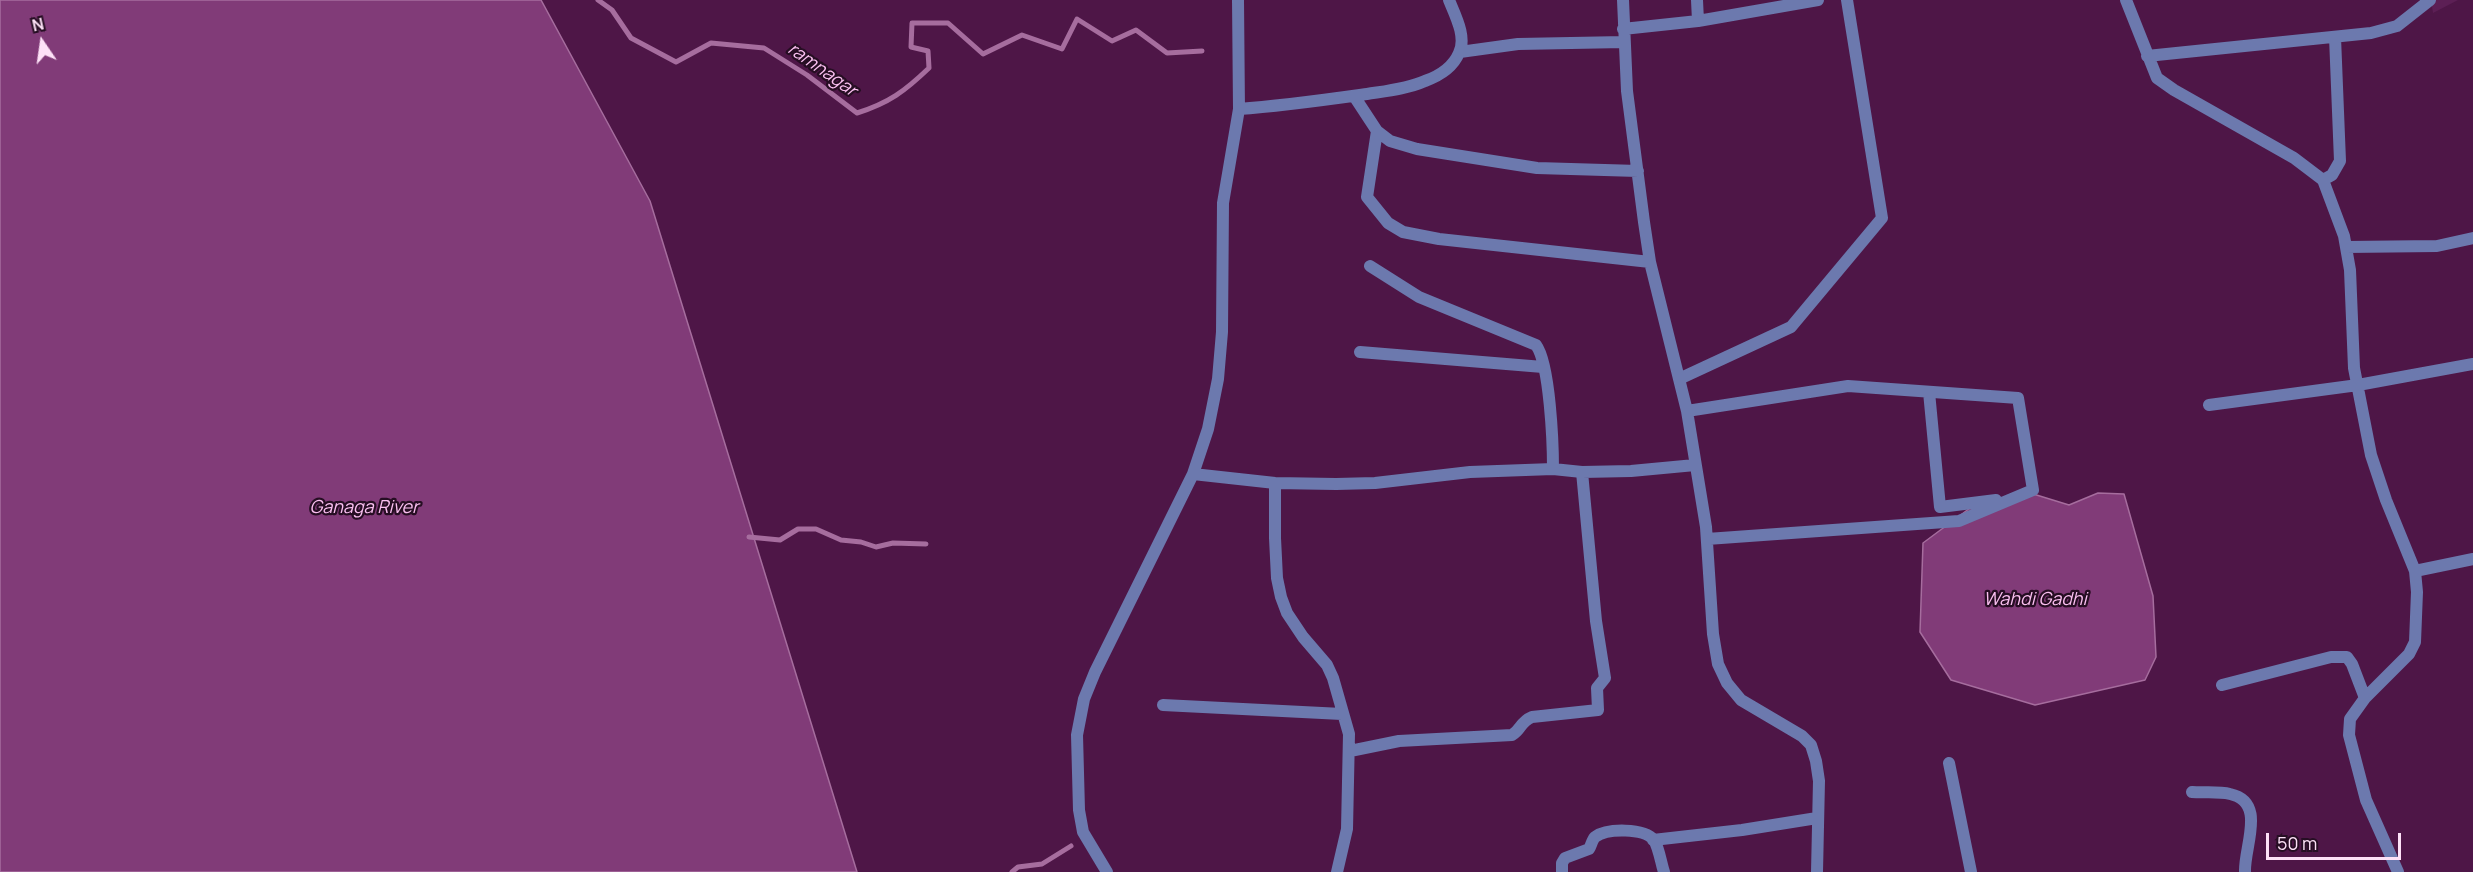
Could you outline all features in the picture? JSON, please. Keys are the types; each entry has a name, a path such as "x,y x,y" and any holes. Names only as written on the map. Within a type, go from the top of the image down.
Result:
{"street":[{"path":"1107,872 1083,832 1079,810 1077,735 1084,699 1095,672 1193,474 1208,429 1218,378 1222,332 1223,203 1239,109 1238,0"},
{"path":"1239,109 1354,96 1423,83 1450,66 1460,51 1459,24 1449,0"},
{"path":"1623,0 1627,91 1650,262 1687,411 1707,539 1713,634 1718,664 1727,683 1741,700 1802,736 1811,745 1819,781 1817,872"},
{"path":"1697,0 1698,21"},
{"path":"1623,29 1698,21 1818,0"},
{"path":"1679,379 1791,327 1882,218 1847,0"},
{"path":"2126,0 2157,78 2294,158 2323,180 2340,225 2350,270 2355,368 2377,477 2415,571 2417,592 2415,642 2409,654 2365,698 2350,719 2349,735 2366,801 2398,872"},
{"path":"2147,56 2371,33 2397,26 2430,0"},
{"path":"2323,180 2332,175 2340,161 2336,37"},
{"path":"1460,51 1518,44 1624,42"},
{"path":"1354,96 1377,131 1390,141 1417,149 1537,168 1638,171"},
{"path":"1377,131 1367,197 1388,223 1403,232 1439,239 1650,262"},
{"path":"2346,247 2437,246 2473,238"},
{"path":"1370,266 1419,297 1534,343 1540,350 1553,428 1553,469"},
{"path":"1360,352 1543,367"},
{"path":"2209,405 2358,385 2473,364"},
{"path":"1687,411 1848,386 2018,398 2033,490 1959,521 1707,539"},
{"path":"1929,392 1940,507 2013,498"},
{"path":"1193,474 1275,483 1375,483 1470,472 1553,469 1581,472 1632,471 1695,465"},
{"path":"1350,751 1399,741 1512,735 1517,732 1525,720 1532,717 1598,710 1597,688 1605,678 1596,621 1581,472"},
{"path":"1275,483 1277,578 1281,597 1287,613 1303,638 1327,665 1348,726 1350,751 1347,775 1347,829 1337,872"},
{"path":"2415,571 2473,559"},
{"path":"2222,685 2331,657 2347,657 2365,698"},
{"path":"1163,705 1342,714"},
{"path":"1949,763 1971,872"},
{"path":"2192,792 2229,793 2242,798 2250,806 2252,821 2245,872"},
{"path":"1653,840 1742,830 1817,818"},
{"path":"1562,872 1563,859 1589,849 1597,836 1620,830 1642,833 1653,840 1664,872"}],"shaded area":[{"path":"2431,0 2458,0 2433,13"}],"water":[{"name":"Ganaga River","path":"0,0 541,0 650,201 857,872 0,872"},
{"name":"Wahdi Gadhi","path":"2030,493 2069,505 2098,493 2124,494 2153,596 2156,657 2145,680 2035,705 1951,680 1920,632 1923,543 1970,508"}],"waterway":[{"name":"ramnagar","path":"598,0 612,10 631,38 676,62 711,43 764,48 807,75 857,113 896,95 929,68 928,51 911,47 912,23 948,23 983,54 1022,35 1062,49 1077,19 1112,41 1136,30 1167,53 1202,51"},
{"name":"ramnagar","path":"749,537 780,540 798,529 816,529 841,540 861,542 876,547 893,543 926,544"},
{"name":"ramnagar","path":"1012,872 1018,867 1042,864 1071,846"}]}
